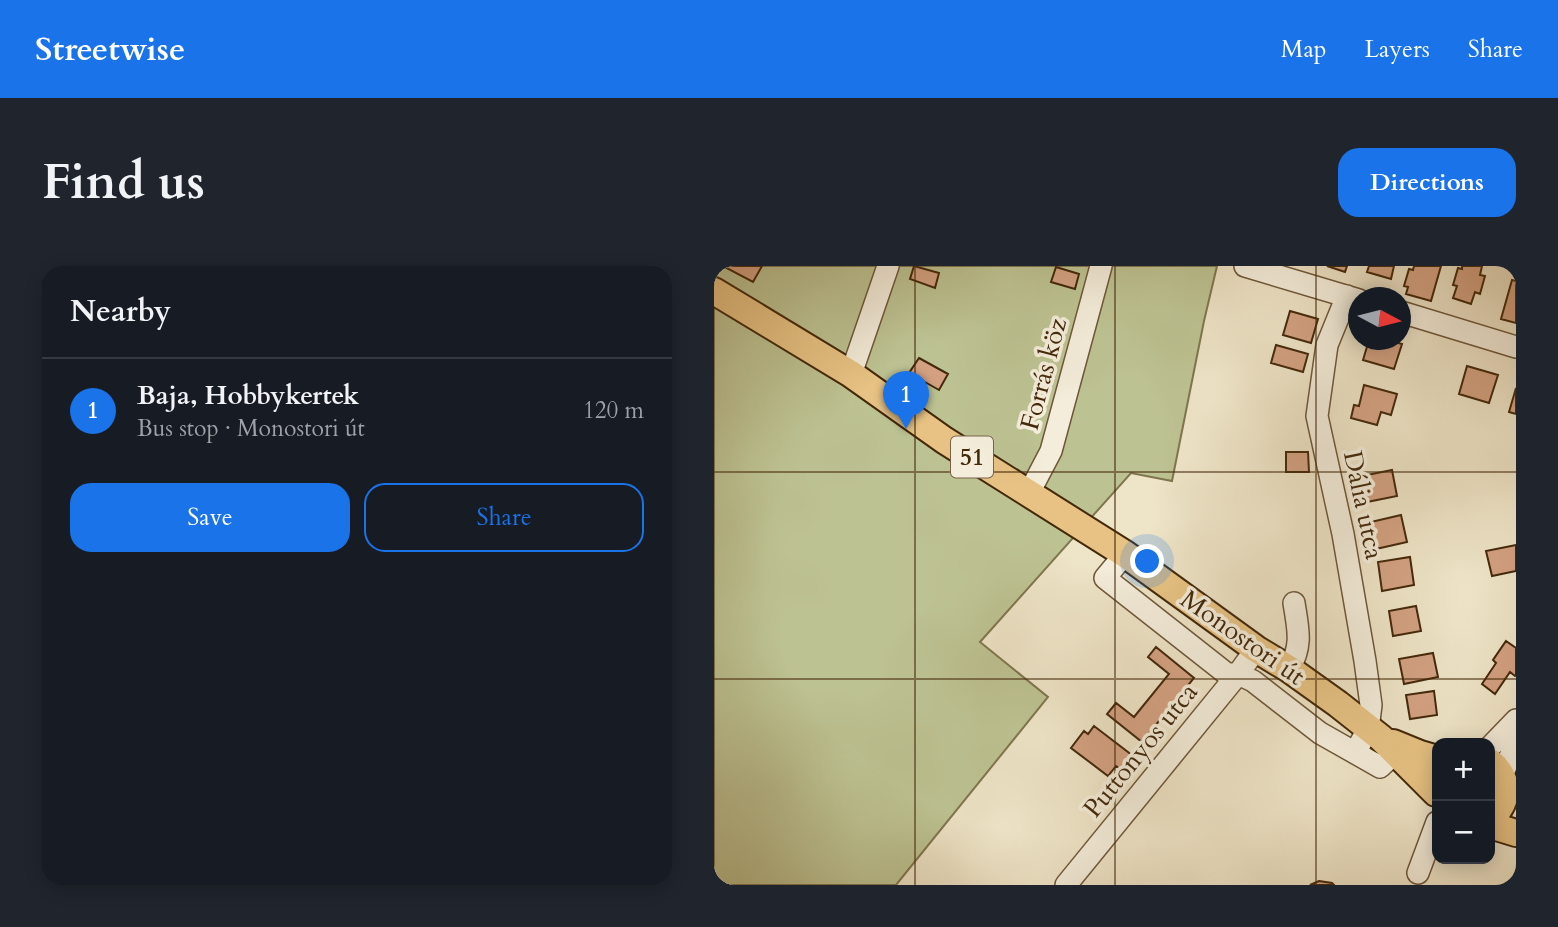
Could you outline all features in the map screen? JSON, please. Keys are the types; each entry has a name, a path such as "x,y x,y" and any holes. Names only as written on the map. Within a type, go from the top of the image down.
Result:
{"main road":[{"name":"Monostori út","path":"714,291 851,374 944,440 1125,554 1256,649 1289,668 1338,704 1432,791"},
{"name":"Monostori út","path":"1381,746 1432,758"},
{"path":"1495,827 1516,834"}],"street":[{"path":"851,374 888,266"},
{"name":"Forrás köz","path":"1029,493 1051,452 1101,266"},
{"path":"1245,266 1348,297"},
{"name":"Dália utca","path":"1348,307 1327,345 1317,416 1343,534 1371,705 1381,746"},
{"path":"1411,315 1516,347"},
{"path":"1125,554 1105,578 1227,674 1238,674 1253,681 1320,733 1355,753 1381,746"},
{"path":"1289,668 1296,657 1300,640 1294,603"},
{"name":"Puttonyos utca","path":"1066,885 1256,649"},
{"path":"1320,733 1338,704"},
{"path":"1495,742 1516,720"},
{"path":"1500,793 1516,742"},
{"path":"1414,879 1432,834"},
{"path":"1414,879 1432,860"}],"green space":[{"path":"714,266 1217,266 1172,481 1131,473 980,642 1048,697 896,885 714,885"}],"building":[{"path":"723,266 762,266 753,282"},
{"path":"914,266 939,273 935,288 910,279"},
{"path":"1327,266 1347,266 1345,272"},
{"path":"1369,266 1394,266 1391,279 1367,272"},
{"path":"1414,266 1441,266 1431,301 1411,295 1411,287 1404,286 1409,269 1413,270"},
{"path":"1462,266 1482,266 1480,275 1485,276 1480,294 1475,292 1471,304 1453,298 1457,286 1453,285 1458,268 1462,269"},
{"path":"1056,267 1079,274 1075,289 1051,282"},
{"path":"1512,280 1516,281 1516,323 1501,319"},
{"path":"1290,311 1318,319 1311,343 1283,335"},
{"path":"1276,345 1308,354 1303,372 1271,363"},
{"path":"1366,350 1400,350 1394,369 1363,360"},
{"path":"919,358 948,374 939,390 909,373"},
{"path":"1467,366 1498,375 1489,403 1459,394"},
{"path":"1364,385 1397,394 1391,415 1381,412 1377,425 1351,418 1354,405 1359,406"},
{"path":"1516,388 1516,414 1509,412"},
{"path":"1286,452 1308,452 1309,472 1286,472"},
{"path":"1392,470 1397,496 1367,502 1362,476"},
{"path":"1401,515 1407,542 1376,549 1371,522"},
{"path":"1516,545 1516,571 1492,576 1486,551"},
{"path":"1410,557 1414,585 1382,591 1378,562"},
{"path":"1416,606 1421,631 1393,636 1389,611"},
{"path":"1506,641 1516,648 1516,675 1510,672 1495,694 1482,684"},
{"path":"1156,647 1194,678 1142,742 1107,714 1116,703 1134,717 1169,674 1148,657"},
{"path":"1433,653 1438,677 1404,684 1399,659"},
{"path":"1434,691 1437,715 1410,719 1406,695"},
{"path":"1094,726 1137,759 1126,773 1116,766 1108,776 1071,748 1084,731 1088,734"},
{"path":"1319,881 1332,883 1334,885 1310,885"}],"place":[{"name":"Baja, Hobbykertek","path":"906,429"}]}
